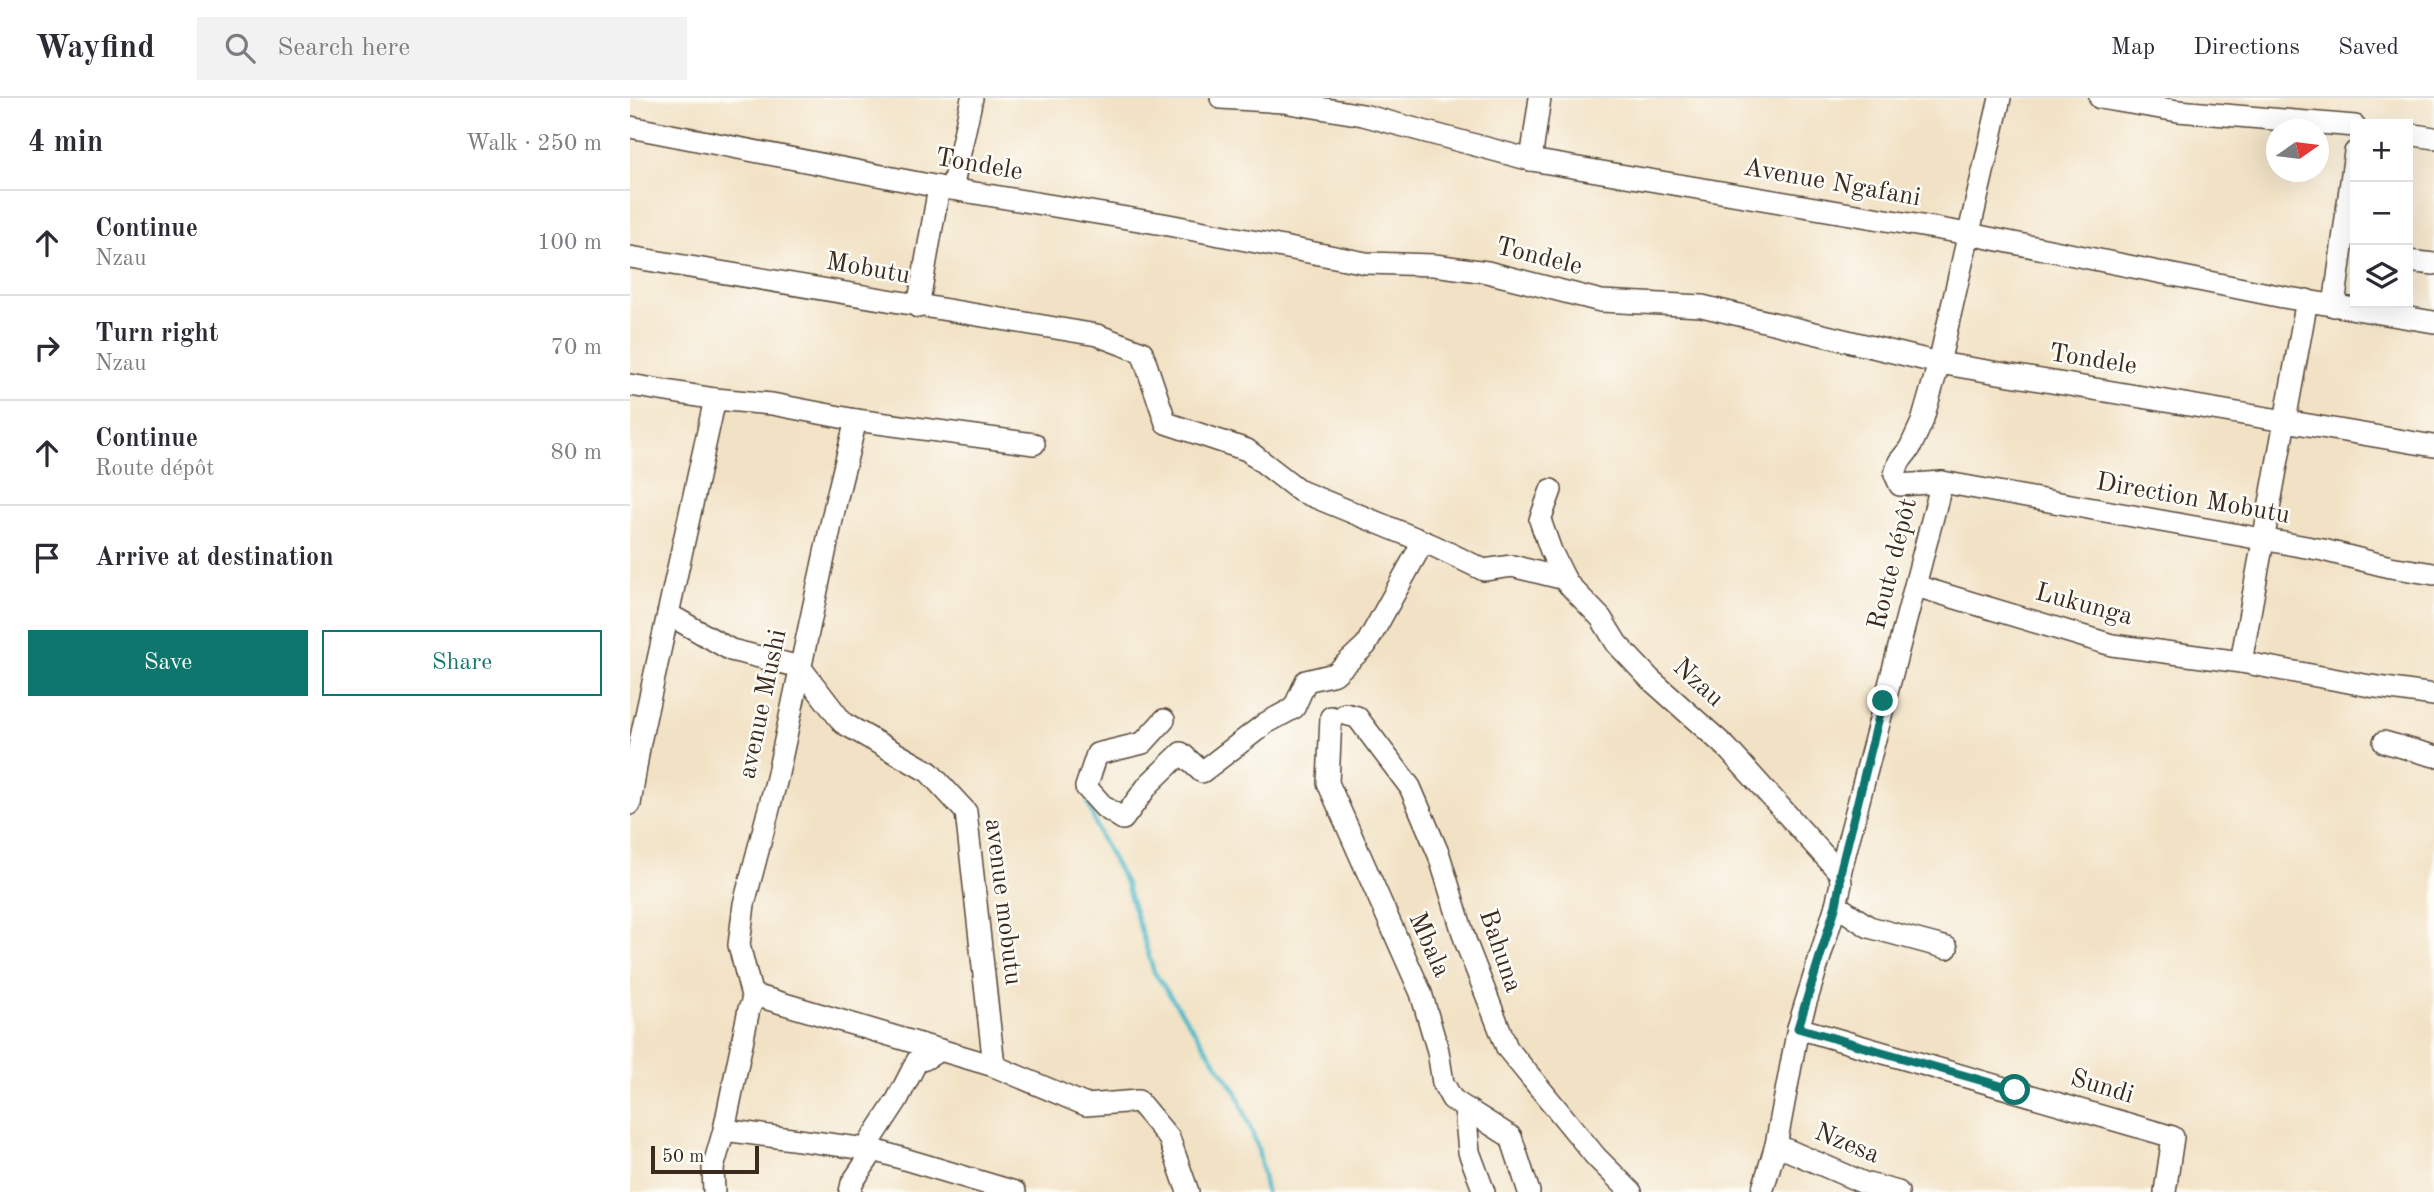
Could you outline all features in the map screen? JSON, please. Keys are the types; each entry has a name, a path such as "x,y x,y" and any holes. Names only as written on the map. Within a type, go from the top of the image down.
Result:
{"street":[{"path":"918,307 945,188 972,98"},
{"name":"Avenue Ngafani","path":"1221,98 1283,103 1363,116 1531,160 1969,234 2334,306 2434,322"},
{"path":"1531,160 1540,98"},
{"name":"Route dépôt","path":"1840,873 1942,482 1900,485 1895,474 1899,461 1910,448 1922,422 1939,363 2000,98"},
{"path":"2100,98 2178,111 2350,126"},
{"name":"Tondele","path":"630,127 945,188 1163,224 1366,263 1434,265 1487,272 1601,301 1702,306 1939,363 2434,446"},
{"path":"2413,135 2434,138"},
{"path":"2334,306 2349,254 2353,182"},
{"name":"Mobutu","path":"630,257 1097,335 1142,352 1166,423 1247,450 1300,491 1423,542"},
{"path":"2413,262 2434,264"},
{"path":"2241,662 2307,300"},
{"path":"630,384 715,399 772,404 856,420 1034,444"},
{"path":"630,804 640,742 715,399"},
{"name":"avenue Mushi","path":"753,1000 739,945 744,904 777,778 842,470 856,420"},
{"name":"Direction Mobutu","path":"1942,482 2323,550 2390,567 2434,574"},
{"name":"Nzau","path":"1551,490 1540,520 1565,579 1601,618 1617,644 1726,747 1840,873"},
{"path":"1164,720 1143,743 1097,754 1086,787 1104,807 1123,819 1149,784 1181,753 1202,772 1266,723 1293,708 1306,681 1335,674 1343,667 1366,645 1423,542 1484,570 1512,566 1565,579"},
{"name":"Lukunga","path":"1916,586 2112,645 2241,662 2434,695"},
{"path":"668,614 731,650 800,667"},
{"name":"avenue mobutu","path":"800,667 843,723 929,772 966,812 994,1066"},
{"name":"Mbala","path":"1338,716 1328,783 1421,993 1438,1052 1443,1083 1452,1099 1511,1137 1529,1192"},
{"name":"Bahuna","path":"1338,716 1357,717 1410,787 1438,855 1466,943 1507,1048 1596,1157 1631,1192"},
{"path":"2384,741 2434,756"},
{"path":"1762,1192 1776,1145 1798,1028 1836,905 1840,873"},
{"path":"1836,905 1869,927 1947,948"},
{"path":"714,1192 713,1168 724,1130 749,1009 753,1000 761,997 994,1066 1086,1105 1138,1101 1170,1138 1188,1192"},
{"name":"Sundi","path":"1798,1028 2174,1137 2165,1192"},
{"path":"874,1150 871,1140 897,1100 917,1061 940,1050"},
{"path":"1465,1108 1469,1152 1484,1192"},
{"path":"724,1130 874,1150 1015,1192"},
{"name":"Nzesa","path":"1776,1145 1864,1183 1898,1192"},
{"path":"850,1192 852,1183 874,1150"}],"waterway":[{"path":"1088,803 1100,836 1126,884 1154,972 1237,1093 1258,1148 1266,1192"}],"route":[{"path":"1883,701 1840,873 1836,905 1798,1028 2015,1090"}]}
